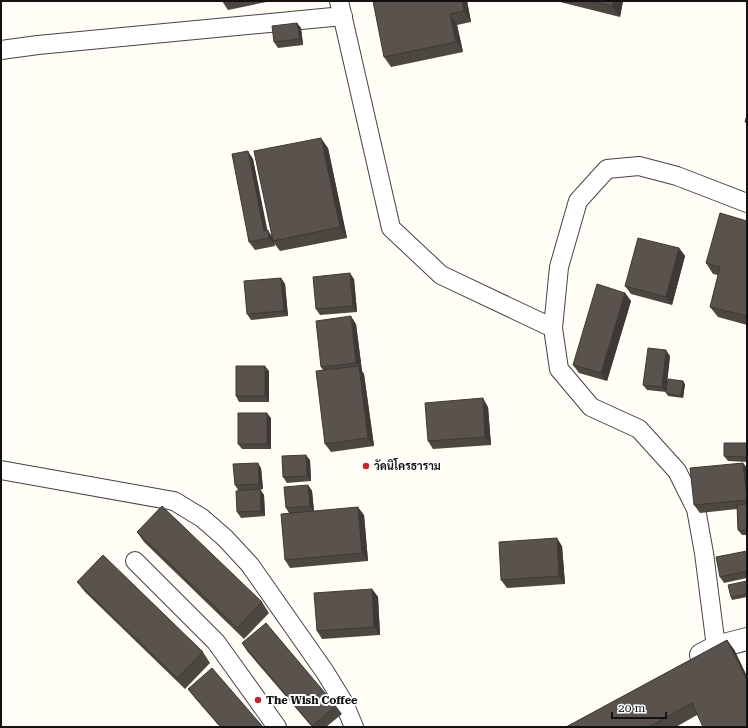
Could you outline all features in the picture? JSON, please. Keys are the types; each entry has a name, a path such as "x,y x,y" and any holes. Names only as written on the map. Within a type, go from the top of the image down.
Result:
{"street":[{"path":"1,50 341,8 391,228 441,275 553,328"},
{"path":"716,647 704,553 696,509 677,471 639,429 591,407 559,369 553,328 559,268 578,201 607,169 639,166 677,176 747,203"},
{"path":"1,470 174,501 202,518 225,538 250,565 325,672 344,703 354,727"},
{"path":"135,561 216,642 277,727"},
{"path":"682,665 716,647 746,641"}],"building":[{"path":"373,1 462,1 464,11 450,14 456,42 384,57"},
{"path":"591,1 614,1 612,6"},
{"path":"297,23 300,39 274,42 272,26"},
{"path":"321,138 340,227 273,241 254,151"},
{"path":"248,151 264,231 268,230 269,238 249,242 232,154"},
{"path":"720,213 747,221 747,316 710,307 720,267 706,263"},
{"path":"638,238 679,248 666,297 625,286"},
{"path":"350,273 353,306 316,309 313,277"},
{"path":"281,278 284,311 247,314 244,281"},
{"path":"597,284 625,293 601,373 573,365"},
{"path":"351,316 356,363 321,367 316,321"},
{"path":"648,348 666,350 662,387 643,385"},
{"path":"236,366 265,366 265,396 236,396"},
{"path":"359,366 368,438 325,444 316,371"},
{"path":"668,379 683,381 681,396 666,393"},
{"path":"483,398 485,437 428,441 425,403"},
{"path":"238,413 267,413 267,444 238,444"},
{"path":"724,443 747,443 747,457 724,456"},
{"path":"306,455 307,476 283,477 282,456"},
{"path":"258,463 259,484 235,485 233,464"},
{"path":"743,463 747,500 694,505 690,468"},
{"path":"308,485 310,506 286,508 284,487"},
{"path":"260,489 261,511 237,512 236,491"},
{"path":"747,504 747,530 738,530 737,505"},
{"path":"162,506 262,602 237,628 137,532"},
{"path":"358,507 362,553 285,560 281,514"},
{"path":"557,538 559,576 501,580 499,542"},
{"path":"747,551 747,571 720,577 716,557"},
{"path":"103,555 203,652 177,678 77,582"},
{"path":"747,581 747,594 731,597 728,585"},
{"path":"372,589 374,627 317,631 314,593"},
{"path":"266,623 336,706 312,726 242,643"},
{"path":"727,640 747,681 747,727 703,727 692,703 649,727 566,727"},
{"path":"212,668 263,727 221,727 188,689"}],"place":[{"name":"วัดนิโครธาราม","path":"366,466"},
{"name":"The Wish Coffee","path":"258,700"}]}
